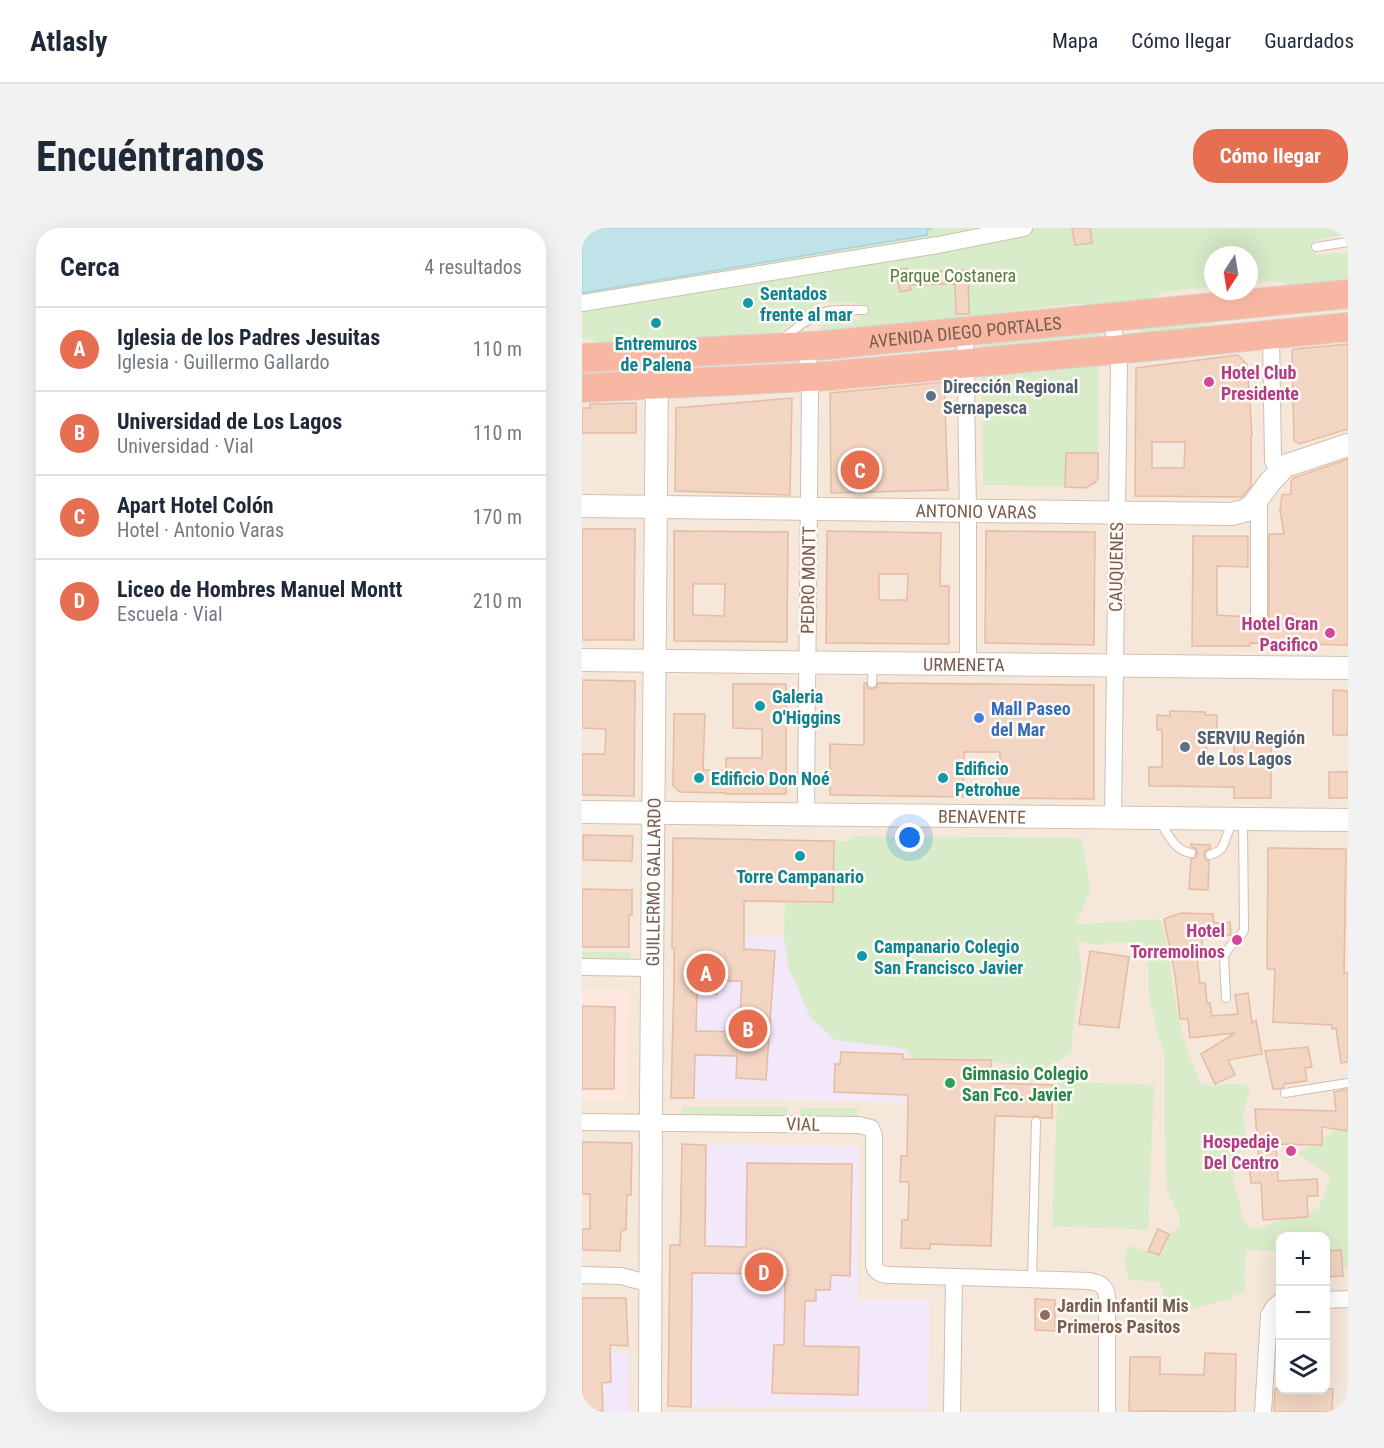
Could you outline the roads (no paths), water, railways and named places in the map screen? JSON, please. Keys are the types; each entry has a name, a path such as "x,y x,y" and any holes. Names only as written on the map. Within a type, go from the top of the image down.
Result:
{"highway":[{"name":"AVENIDA DIEGO PORTALES","path":"582,358 773,348 808,338 965,331 1348,294"},
{"name":"AVENIDA DIEGO PORTALES","path":"582,388 809,377 1348,327"}],"main road":[{"name":"GUILLERMO GALLARDO","path":"650,1412 657,354"},
{"name":"ANTONIO VARAS","path":"582,506 1239,513 1253,505 1281,470 1291,463 1348,445"},
{"name":"URMENETA","path":"582,660 807,662 872,673 968,664 1348,668"},
{"name":"BENAVENTE","path":"582,812 1348,820"}],"street":[{"path":"582,303 938,245 1024,228"},
{"name":"CAUQUENES","path":"1111,317 1119,366 1113,817"},
{"path":"965,331 968,664"},
{"path":"1271,334 1273,461 1281,470"},
{"name":"PEDRO MONTT","path":"807,814 808,338"},
{"path":"1259,496 1259,615"},
{"path":"582,967 652,968"},
{"name":"VIAL","path":"582,1122 867,1126 871,1128 874,1135 874,1265 877,1272 884,1275 954,1277"},
{"path":"582,1275 621,1276 651,1284"},
{"path":"952,1412 954,1277 1090,1281 1103,1286 1107,1290 1107,1412"},
{"path":"1330,1299 1348,1299"},
{"path":"1263,1412 1269,1316 1276,1306"}],"lane":[{"path":"1316,247 1348,242"},
{"path":"773,348 791,332 817,315 830,311 864,310"},
{"path":"808,338 817,315"},
{"path":"1157,818 1178,848 1183,852 1191,853"},
{"path":"1210,855 1222,848 1238,819"},
{"path":"1226,999 1225,952 1244,930 1238,819"},
{"path":"1286,1093 1348,1083"},
{"path":"1032,1279 1036,1122"}],"water":[{"path":"582,228 933,228 928,229 927,235 582,293"}],"place":[{"name":"Sentados frente al mar","path":"748,303"},
{"name":"Entremuros de Palena","path":"656,323"},
{"name":"Hotel Club Presidente","path":"1209,382"},
{"name":"Dirección Regional Sernapesca","path":"931,396"},
{"name":"Apart Hotel Colón","path":"860,470"},
{"name":"Hotel Gran Pacifico","path":"1330,633"},
{"name":"Galeria O'Higgins","path":"760,706"},
{"name":"Mall Paseo del Mar","path":"979,718"},
{"name":"SERVIU Región de Los Lagos","path":"1185,747"},
{"name":"Edificio Don Noé","path":"699,778"},
{"name":"Edificio Petrohue","path":"943,778"},
{"name":"Torre Campanario","path":"800,856"},
{"name":"Hotel Torremolinos","path":"1237,940"},
{"name":"Campanario Colegio San Francisco Javier","path":"862,956"},
{"name":"Iglesia de los Padres Jesuitas","path":"706,973"},
{"name":"Universidad de Los Lagos","path":"748,1029"},
{"name":"Gimnasio Colegio San Fco. Javier","path":"950,1083"},
{"name":"Hospedaje Del Centro","path":"1291,1151"},
{"name":"Liceo de Hombres Manuel Montt","path":"764,1272"},
{"name":"Jardin Infantil Mis Primeros Pasitos","path":"1045,1315"}],"park label":[{"name":"Parque Costanera","path":"953,275"}]}
